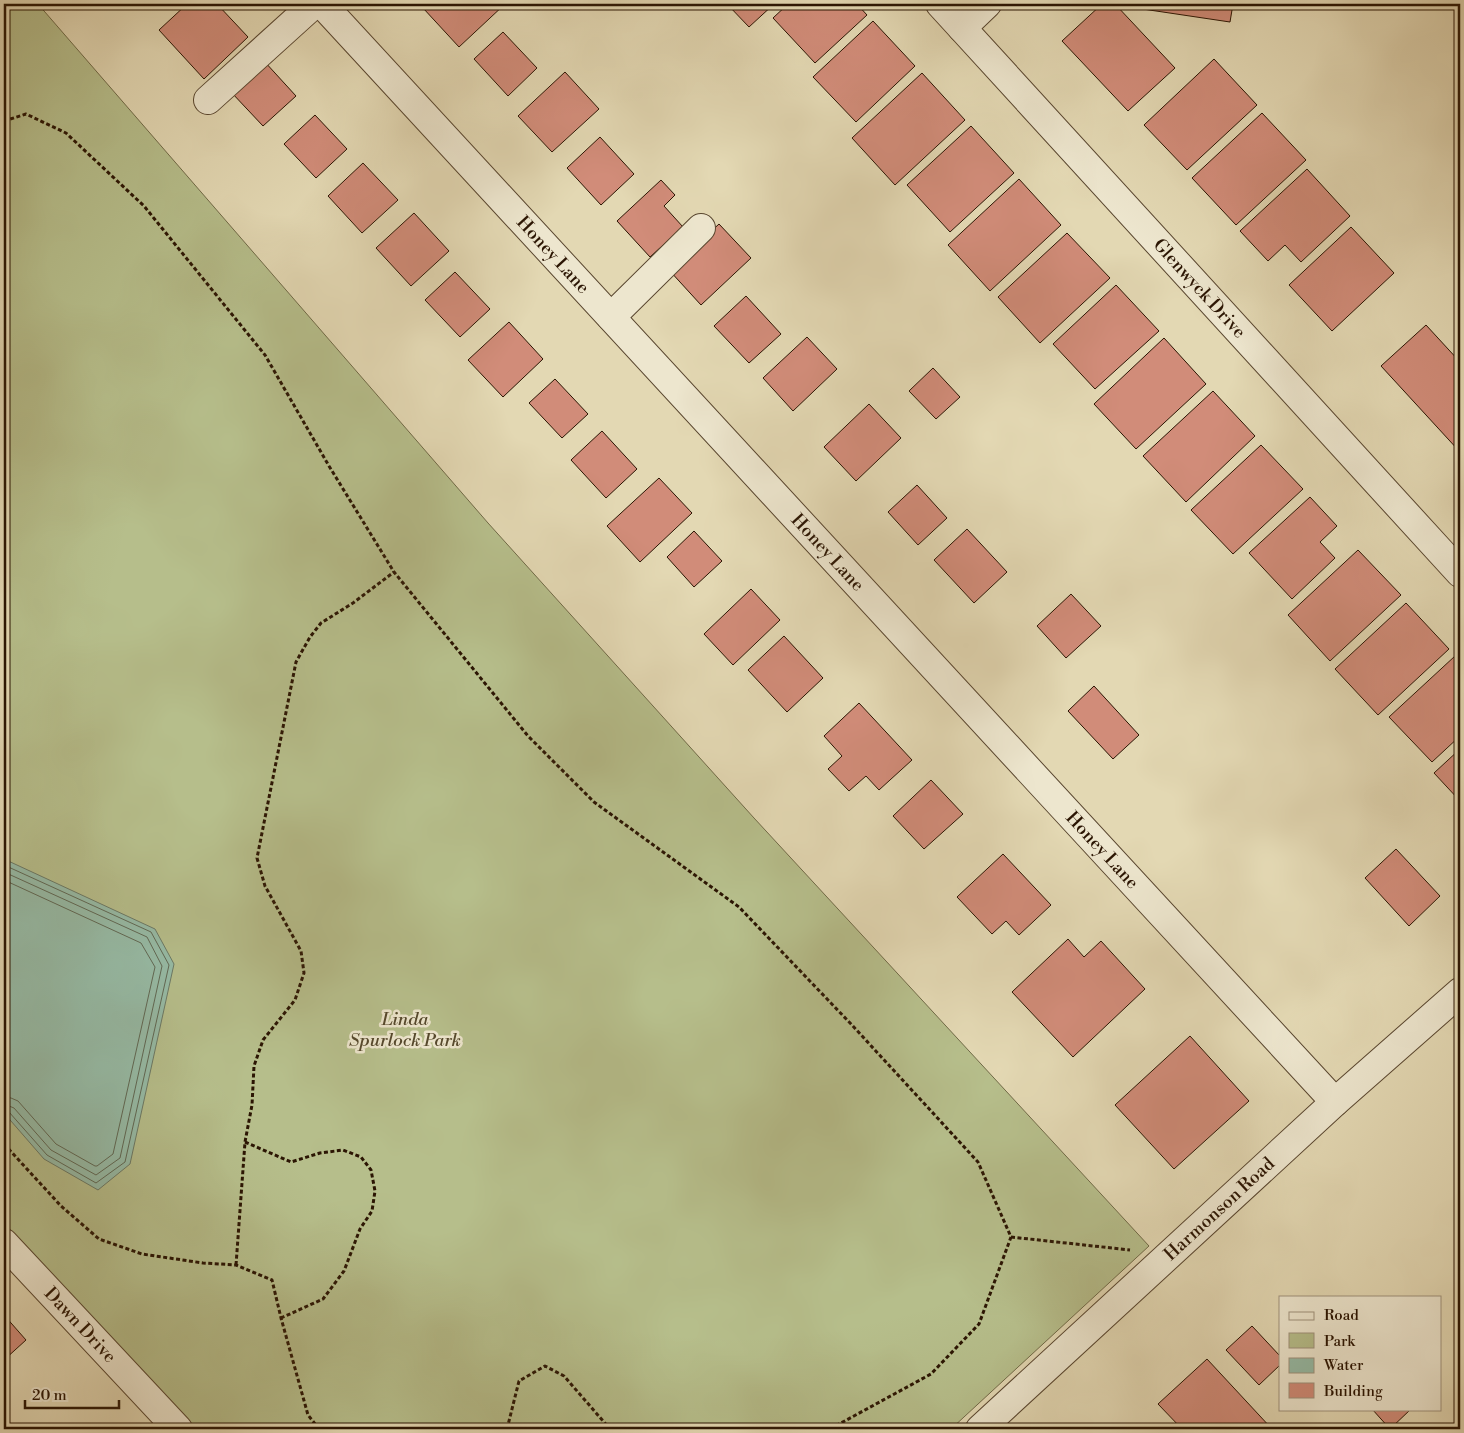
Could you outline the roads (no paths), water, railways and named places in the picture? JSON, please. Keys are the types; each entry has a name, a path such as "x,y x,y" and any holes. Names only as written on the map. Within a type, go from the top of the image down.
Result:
{"street":[{"path":"208,100 314,4"},
{"name":"Honey Lane","path":"322,4 1335,1102"},
{"name":"Glenwyck Drive","path":"940,4 1460,573"},
{"path":"962,28 986,4"},
{"path":"611,317 701,228"},
{"name":"Harmonson Road","path":"980,1429 1335,1102 1460,992"},
{"name":"Dawn Drive","path":"4,1243 178,1429"}],"water":[{"path":"4,859 155,929 174,964 130,1164 98,1190 44,1159 4,1113"}],"park label":[{"name":"Linda Spurlock Park","path":"405,1029"}]}
